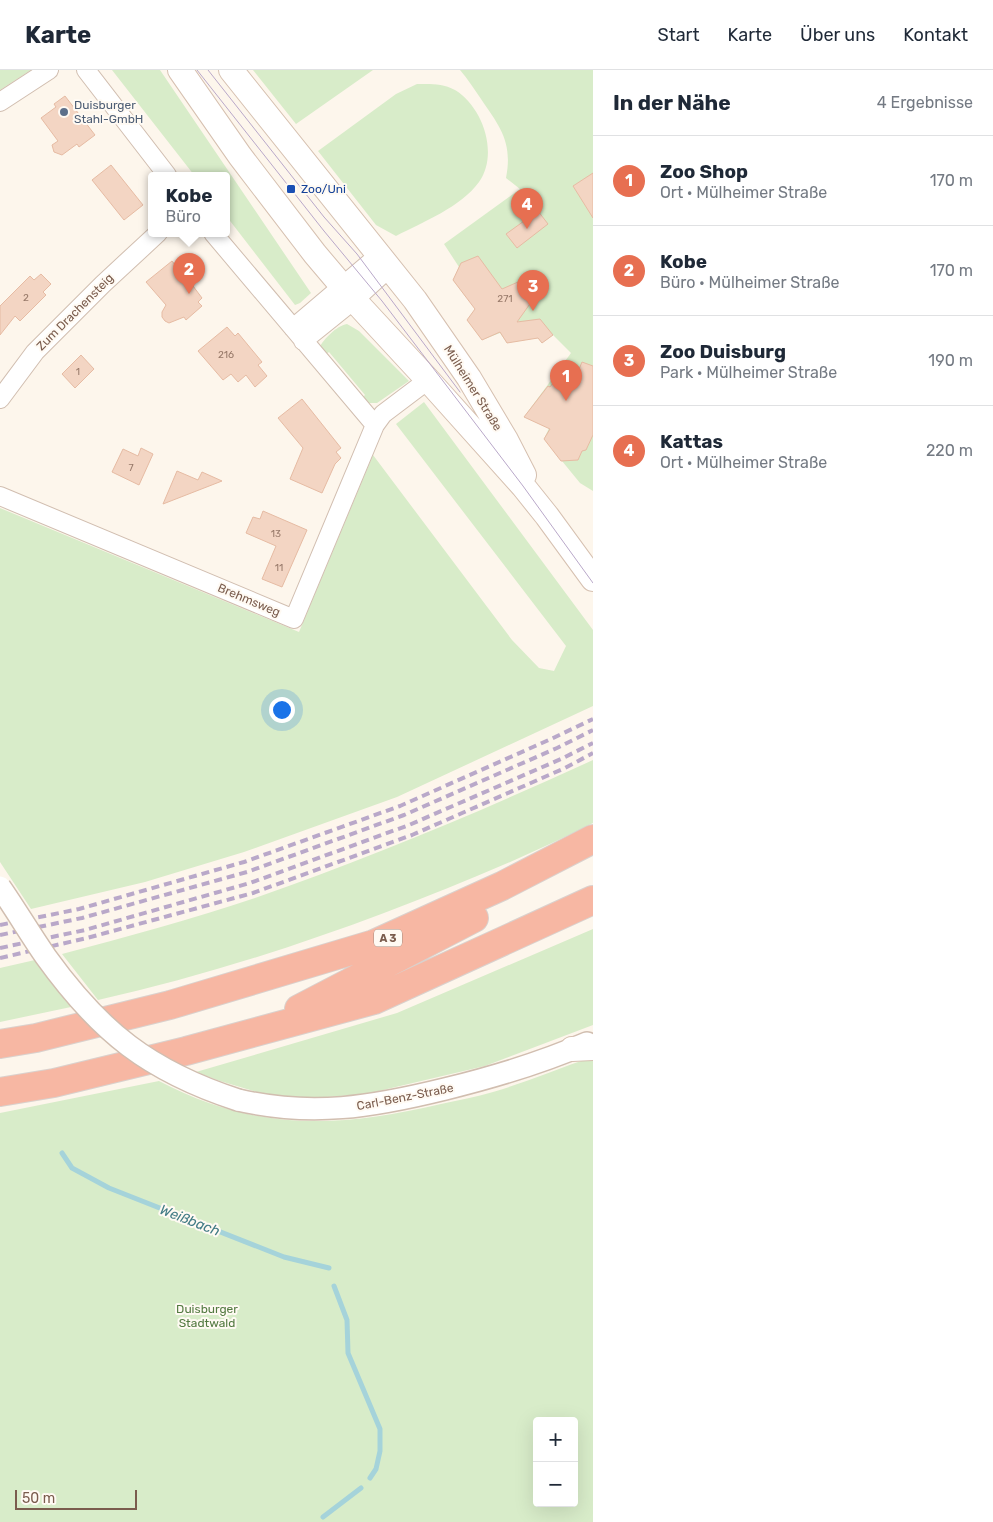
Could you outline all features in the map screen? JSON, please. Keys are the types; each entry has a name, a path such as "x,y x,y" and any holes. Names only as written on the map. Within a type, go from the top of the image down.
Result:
{"highway":[{"name":"A 3","path":"0,1044 36,1038 170,1005 374,944 502,886 593,839"},
{"name":"A 3","path":"0,1092 54,1083 186,1051 258,1031 593,857"},
{"path":"258,1031 374,1000 593,900"}],"main road":[{"name":"Mülheimer Straße","path":"180,70 240,156 348,293 428,380 547,516 593,579"},
{"name":"Mülheimer Straße","path":"230,70 415,300 469,378 506,440 547,516"}],"street":[{"path":"0,102 49,70"},
{"path":"86,70 165,172"},
{"name":"Zum Drachensteig","path":"0,399 35,352 103,284 154,237"},
{"path":"216,237 375,425"},
{"path":"298,334 384,261"},
{"name":"Brehmsweg","path":"0,496 294,619 375,425 383,414 428,380"},
{"name":"Carl-Benz-Straße","path":"0,886 46,956 77,996 104,1025 127,1045 155,1065 207,1090 238,1100 285,1108 336,1109 367,1106 493,1078 586,1046"}],"green space":[{"path":"0,70 31,70 0,90"},
{"path":"112,70 160,70 229,172 192,172"},
{"path":"253,70 373,70 296,124"},
{"path":"460,70 593,70 593,491 580,483 544,439 549,428 524,417 571,353 553,335 542,343 538,338 507,343 500,333 482,340 467,320 481,301 475,292 465,296 453,280 459,267 444,244 520,189 506,178 508,154 499,127"},
{"path":"417,84 446,86 465,98 480,119 485,132 488,158 485,171 479,182 462,199 441,213 396,236 376,225 318,151 396,94"},
{"path":"230,173 311,293 295,305 230,221"},
{"path":"347,324 359,331 409,381 377,403 365,403 361,399 365,395 329,352 325,355 319,348 331,333"},
{"path":"424,402 593,630 593,706 397,797 244,852 145,882 31,909 0,862 0,508 299,632 373,455 512,640 539,668 554,671 566,646 396,424"},
{"path":"593,760 593,823 490,871 349,926 207,972 98,1000 62,954 207,913 298,883 426,833"},
{"path":"593,929 593,1025 485,1066 366,1094 313,1098 267,1095 196,1072 397,1013"},
{"path":"35,960 71,1007 0,1022 0,968"},
{"name":"Duisburger Stadtwald","path":"593,1057 593,1522 0,1522 0,1113 159,1081 195,1098 264,1117 298,1121 332,1121 403,1112 487,1094"}],"building":[{"path":"65,96 95,135 79,147 77,144 62,155 54,152 52,145 58,141 41,118 56,107 54,104"},
{"path":"111,165 143,205 124,220 92,180"},
{"path":"593,173 593,218 573,186"},
{"path":"538,211 548,224 517,248 506,234"},
{"path":"478,256 502,289 518,282 532,301 517,322 540,319 553,335 542,343 538,338 507,343 500,332 482,340 467,320 475,309 453,280 461,263"},
{"path":"172,261 182,274 191,277 190,282 202,298 198,302 202,306 186,320 184,317 169,323 162,317 162,312 166,305 146,282"},
{"path":"41,274 51,284 43,292 46,295 20,321 15,316 0,335 0,306 30,276 34,280"},
{"path":"227,327 235,336 238,333 262,362 258,365 267,376 255,387 246,375 238,382 231,374 223,380 198,351"},
{"path":"81,355 94,369 75,388 62,374"},
{"path":"582,362 593,366 593,435 586,450 582,451 578,460 561,461 544,439 550,429 524,417 562,371 573,376 574,373 577,374"},
{"path":"302,399 341,448 336,452 341,458 335,464 322,493 290,479 303,448 278,418"},
{"path":"141,448 153,454 139,485 112,472 123,449 138,456"},
{"path":"177,471 198,480 202,472 222,481 163,504"},
{"path":"263,511 307,530 282,587 262,579 276,546 246,533 253,517 260,519"}],"waterway":[{"name":"Weißbach","path":"62,1153 72,1168 109,1188 284,1257 329,1268"},
{"name":"Weißbach","path":"334,1286 347,1320 348,1353 380,1429 380,1451 376,1469 370,1478"},
{"name":"Weißbach","path":"323,1517 361,1488"}],"tram line":[{"path":"197,70 324,231 382,301 523,486 593,583"},
{"path":"208,70 324,217 357,254 460,392"}],"railway":[{"path":"0,925 79,909 244,862 400,806 593,719"},
{"path":"0,935 82,918 247,872 404,815 557,748 593,730"},
{"path":"0,948 85,930 250,883 409,825 561,759 593,743"},
{"path":"0,958 87,938 253,893 412,835 565,768 593,753"}],"place":[{"name":"Duisburger Stahl-GmbH","path":"64,112"},
{"name":"Zoo/Uni","path":"291,189"},
{"name":"Kattas","path":"527,229"},
{"name":"Kobe","path":"189,294"},
{"name":"Zoo Duisburg","path":"533,311"},
{"name":"Zoo Shop","path":"566,401"}]}
